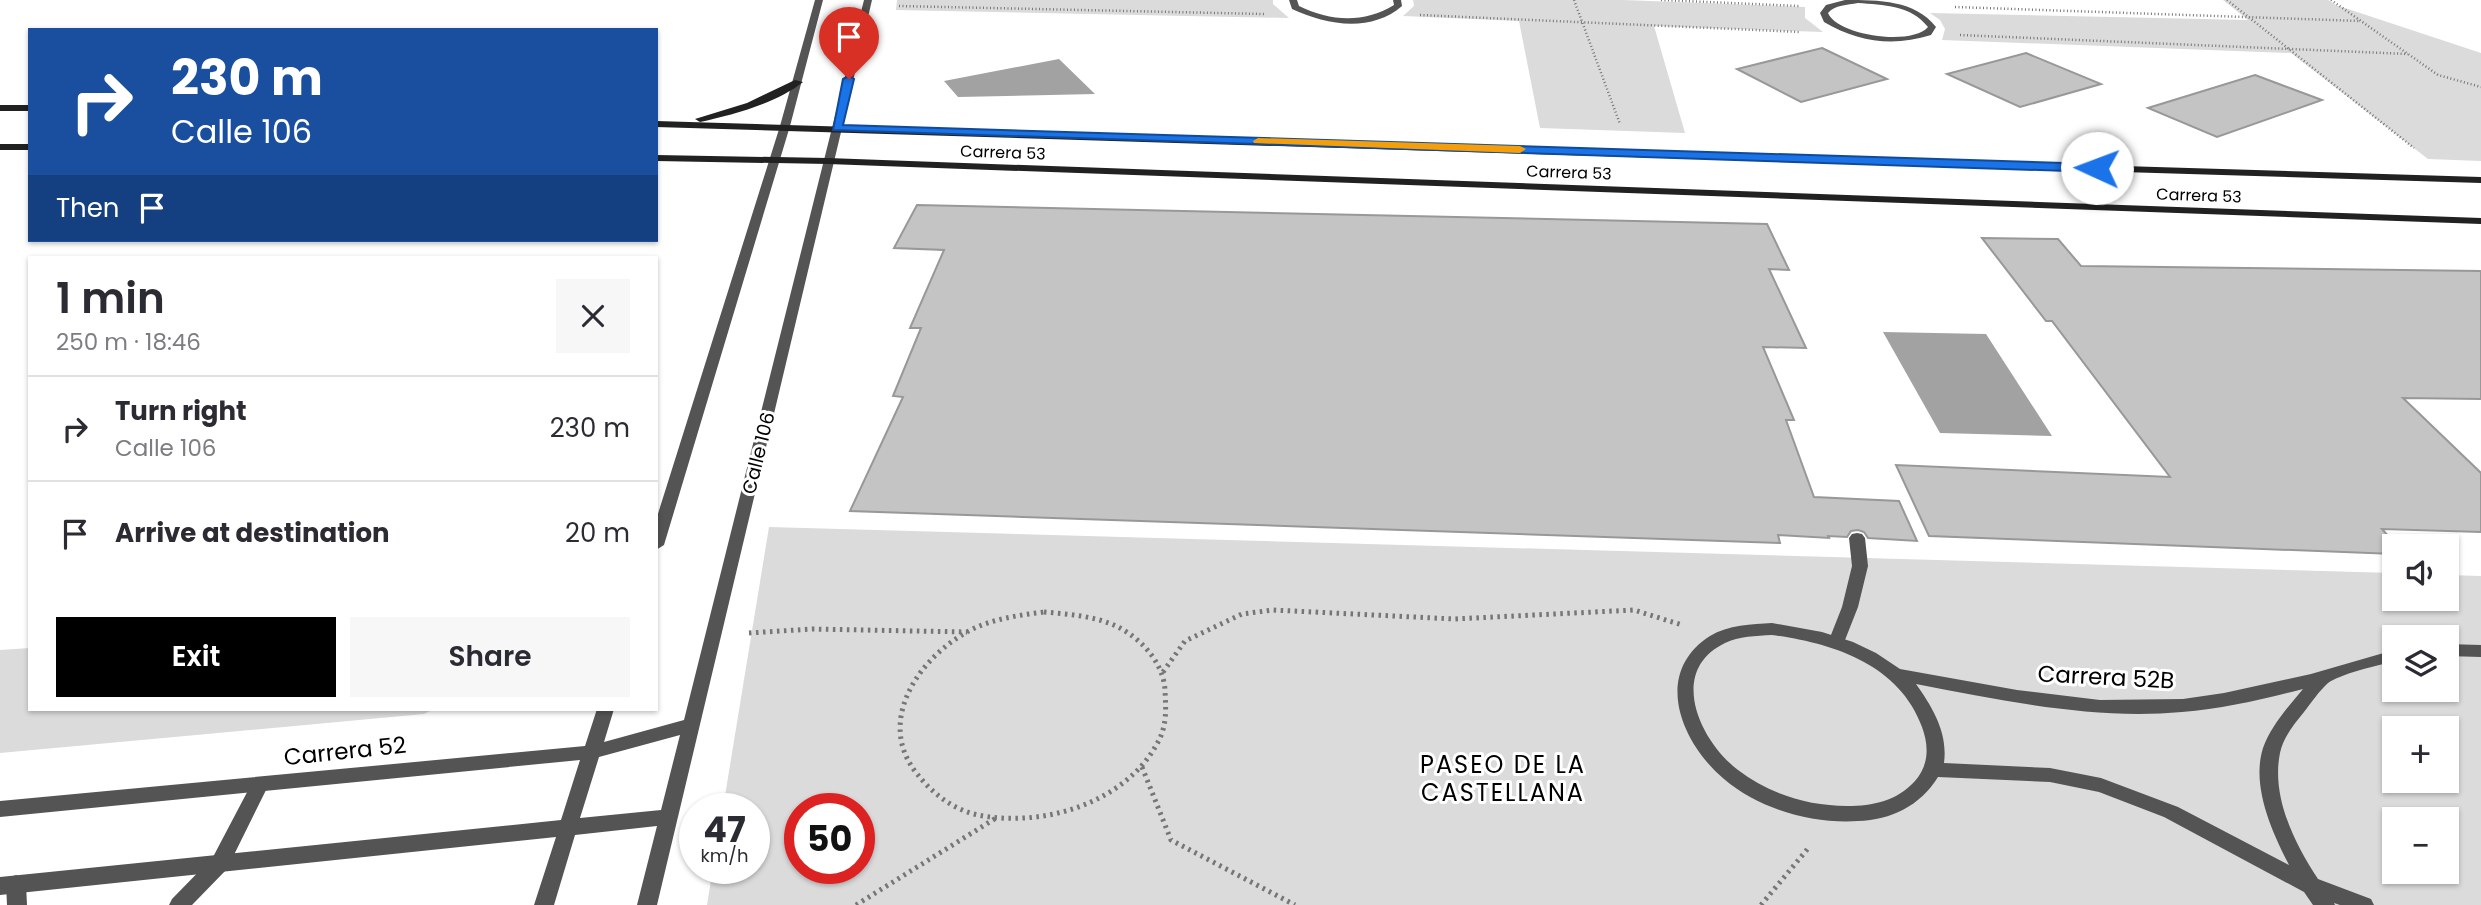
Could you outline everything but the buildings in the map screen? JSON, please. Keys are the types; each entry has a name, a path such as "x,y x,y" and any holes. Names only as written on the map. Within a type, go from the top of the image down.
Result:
{"main road":[{"path":"662,124 743,108 774,96 798,82"},
{"path":"0,107 28,108"},
{"name":"Carrera 53","path":"662,124 2481,180"},
{"path":"0,147 28,147"},
{"name":"Carrera 53","path":"658,158 828,161 2481,221"}],"street":[{"path":"658,539 776,160 819,0"},
{"path":"1293,0 1295,7 1310,15 1351,21 1388,14 1398,6 1397,0"},
{"path":"1858,1 1899,6 1928,19 1932,27 1928,33 1898,40 1855,34 1827,20 1824,13 1829,7 1858,1"},
{"name":"Calle 106","path":"647,905 867,3"},
{"path":"1837,640 1850,607 1860,566 1857,538"},
{"name":"Carrera 52B","path":"1772,629 1804,632 1837,640 1867,655 1895,674 1916,697 1931,722 1937,746 1934,770 1920,790 1899,805 1870,814 1836,815 1799,808 1763,794 1731,775 1707,750 1691,725 1684,699 1686,676 1697,656 1717,640 1742,631 1772,629"},
{"path":"2459,650 2481,651"},
{"name":"Carrera 52B","path":"1895,674 2071,704 2157,708 2222,701 2323,677 2382,657"},
{"path":"2323,677 2288,720 2272,752 2270,789 2282,828 2307,884 2325,905"},
{"path":"544,905 604,711"},
{"name":"Carrera 52","path":"0,809 592,752 691,725"},
{"path":"1934,770 2050,775 2101,785 2171,812 2307,884 2364,905"},
{"path":"179,905 220,863 260,784"},
{"path":"18,905 8,885 669,817"}],"path":[{"path":"1574,0 1631,153"},
{"path":"1661,0 1829,7"},
{"path":"2227,0 2453,179"},
{"path":"2331,0 2438,75 2481,87"},
{"path":"867,3 1310,15"},
{"path":"1899,6 2246,15 2360,21"},
{"path":"1388,14 1855,34"},
{"path":"1928,33 2408,54"},
{"path":"1163,672 1185,641 1242,614 1273,610 1454,620 1634,610 1670,620 1717,640"},
{"path":"1044,612 1083,615 1117,626 1145,646 1163,672 1169,703 1162,736 1142,767 1115,791 1079,809 1038,818 996,818 959,809 928,790 907,764 899,735 902,705 916,676 938,651 968,632 1005,617 1044,612"},
{"path":"713,635 812,629 968,632"},
{"path":"1142,767 1171,840 1295,905"},
{"path":"1762,905 1836,815"},
{"path":"856,905 996,818"}],"shaded area":[{"path":"897,0 1273,0 1273,4 1289,18 896,10"},
{"path":"1413,0 1623,0 1805,7 1805,18 1823,32 1654,26 1685,133 1540,128 1519,21 1403,16 1414,6"},
{"path":"2223,0 2328,0 2336,5 2481,53 2481,161 2428,159 2291,53 1942,40 1945,29 1940,20 1930,13 2248,20"},
{"path":"1059,59 1095,94 958,97 944,81"},
{"path":"1883,332 1986,334 2052,436 1940,433"},
{"path":"769,527 2382,573 2382,611 2459,611 2459,575 2481,576 2481,905 707,905 710,884 770,884 770,793 725,793"},
{"path":"28,648 28,711 430,711 424,714 0,753 0,650"}],"slow traffic":[{"path":"1258,141 1520,149"}],"district":[{"name":"PASEO DE LA CASTELLANA","path":"1503,779"}],"route":[{"path":"849,79 837,128 2097,168"}]}
